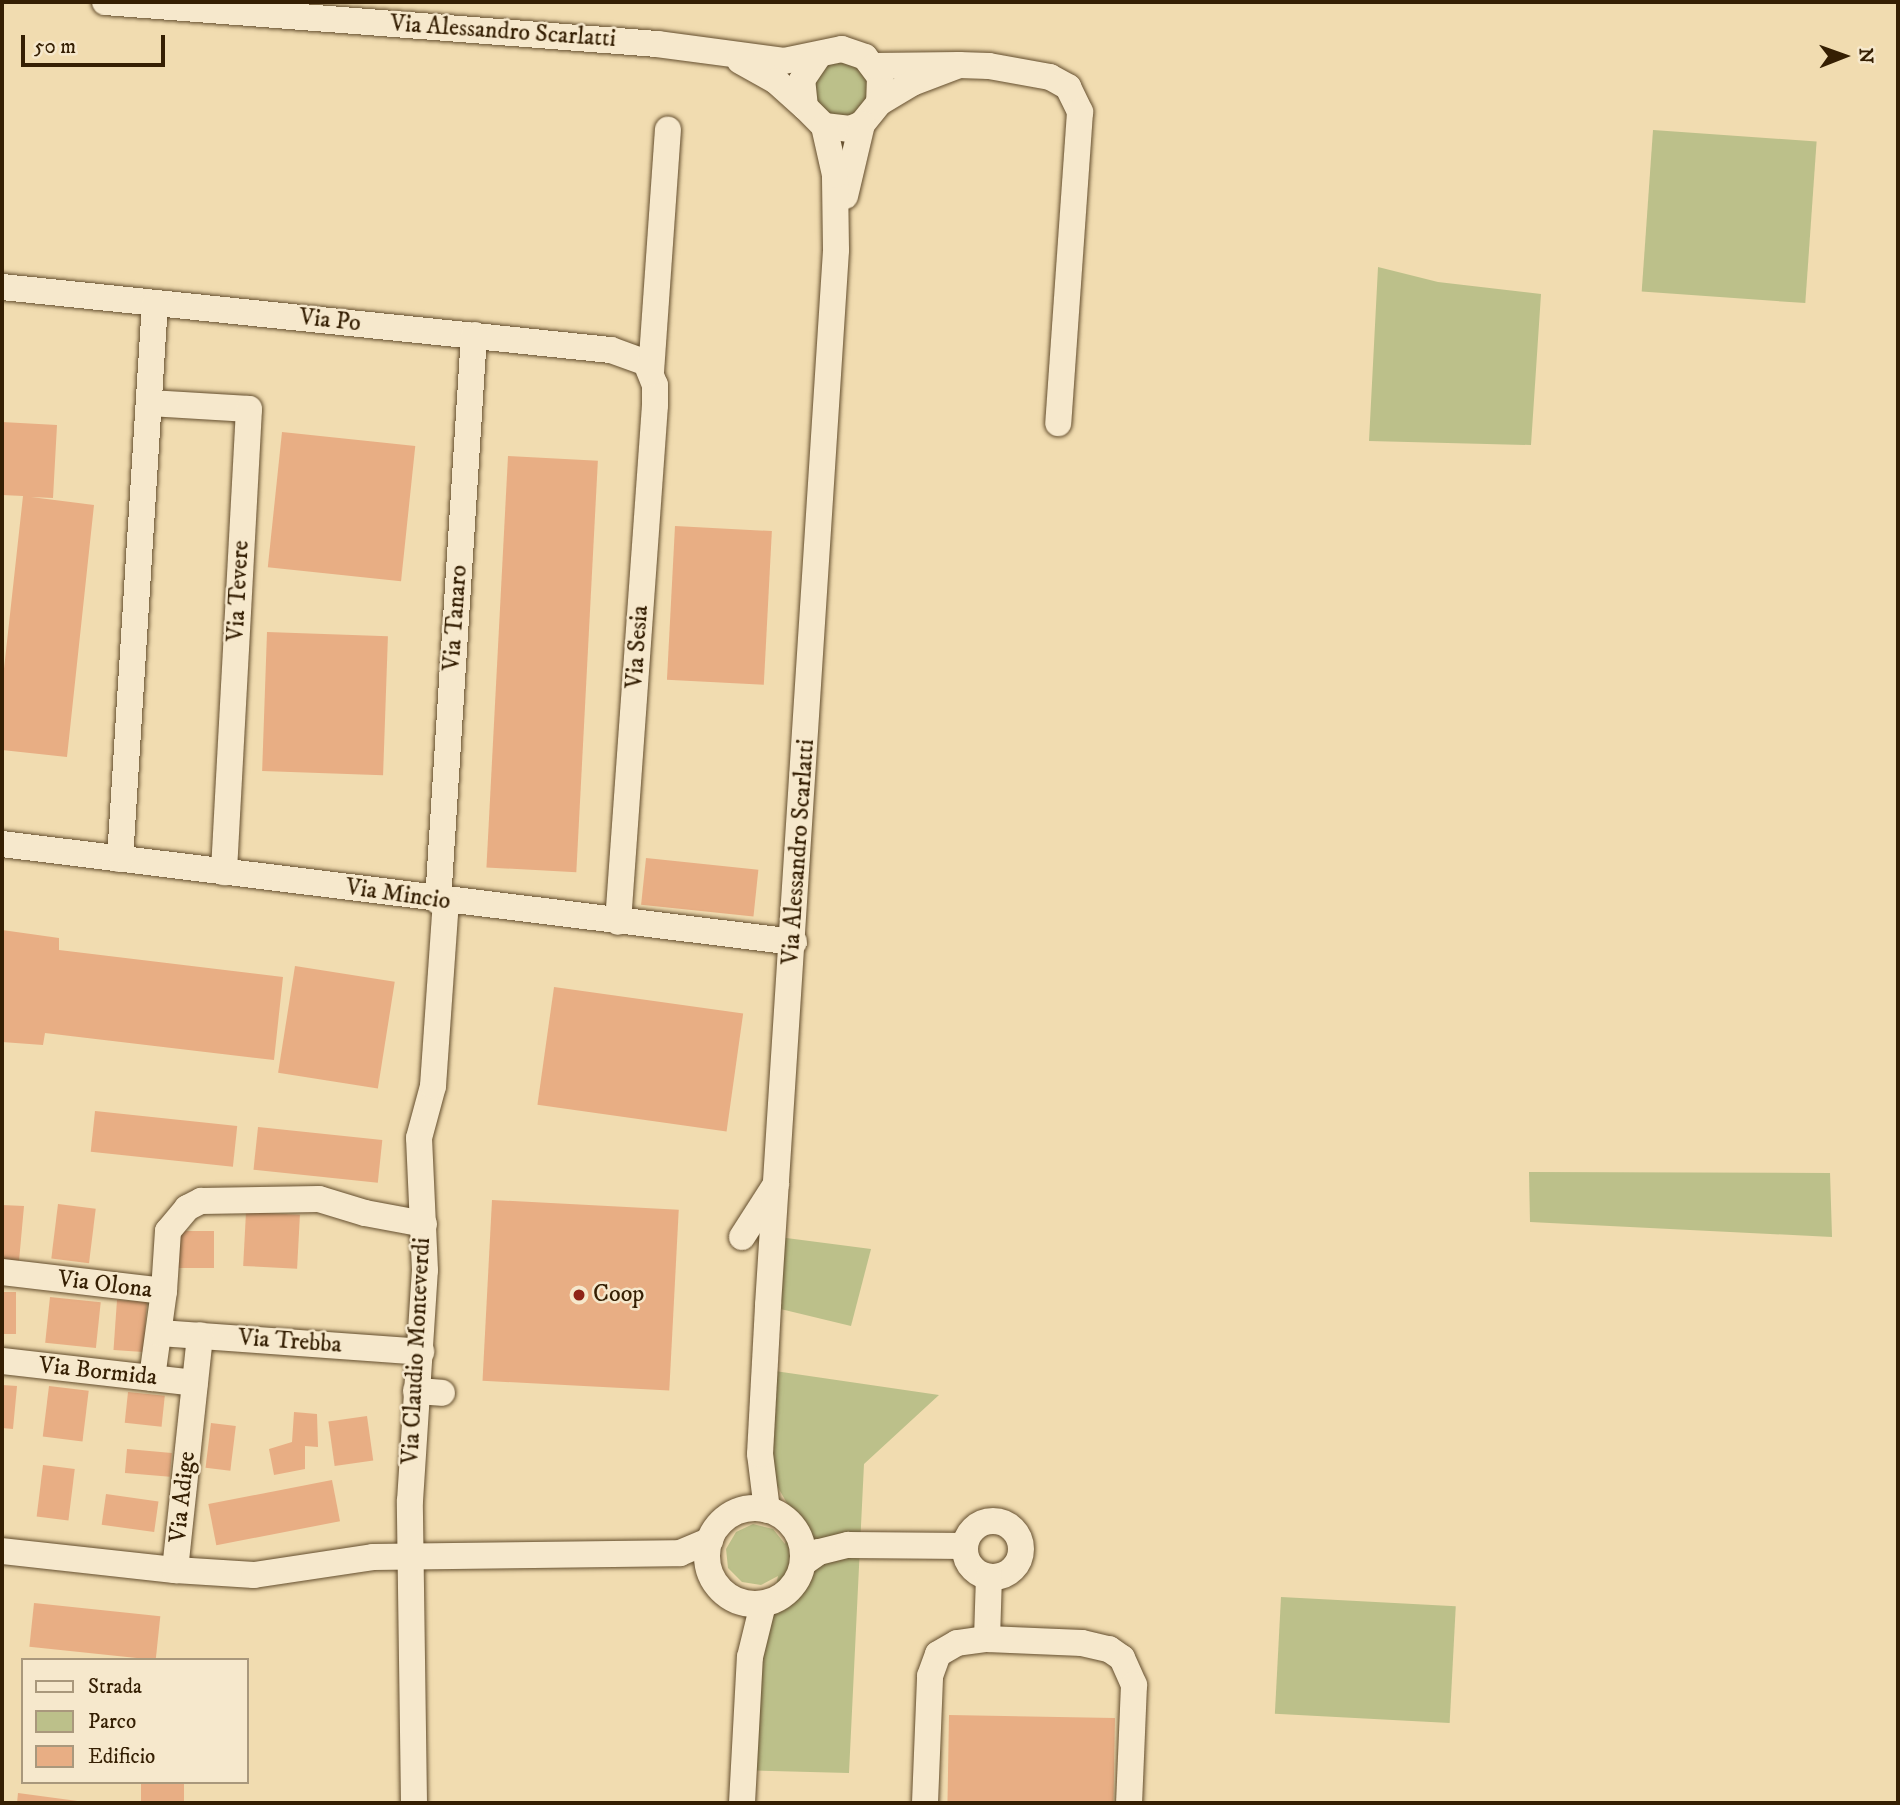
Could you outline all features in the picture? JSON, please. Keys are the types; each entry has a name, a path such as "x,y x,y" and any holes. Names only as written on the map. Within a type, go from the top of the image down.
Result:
{"street":[{"name":"Via Alessandro Scarlatti","path":"105,2 678,45 732,56 784,61 817,58"},
{"path":"879,103 881,90 874,66 865,57 842,50 817,58 802,80 805,107 824,126 850,129 862,124 879,103 912,83 959,65"},
{"name":"Via Alessandro Scarlatti","path":"732,56 776,81 805,107"},
{"path":"874,66 989,66 1049,77 1068,87 1080,112 1058,423"},
{"name":"Via Alessandro Scarlatti","path":"836,250 849,168 862,124"},
{"name":"Via Alessandro Scarlatti","path":"754,1510 794,942 836,250 835,175 824,126"},
{"name":"Via Sesia","path":"618,922 655,405 652,372 668,130"},
{"name":"Via Po","path":"2,286 611,350 634,355 652,372"},
{"path":"120,859 155,303"},
{"name":"Via Tanaro","path":"442,902 474,335"},
{"name":"Via Tevere","path":"150,403 249,409 224,872"},
{"name":"Via Mincio","path":"2,844 442,902 794,942"},
{"name":"Via Claudio Monteverdi","path":"414,1803 411,1555 429,1392 421,1352 424,1224 419,1138 433,1086 442,902"},
{"path":"742,1237 777,1182"},
{"path":"164,1291 168,1231 187,1208 201,1201 319,1199 365,1213 424,1224"},
{"name":"Via Olona","path":"2,1272 164,1291 152,1378"},
{"name":"Via Trebba","path":"159,1333 421,1352"},
{"name":"Via Adige","path":"2,1551 175,1570 200,1335"},
{"name":"Via Bormida","path":"2,1361 195,1383"},
{"path":"709,1570 710,1540 717,1527 754,1510 796,1531 848,1545"},
{"path":"987,1522 1012,1529 1020,1545 1018,1562 1004,1575 989,1577 970,1565 965,1546 972,1530 987,1522"},
{"path":"796,1531 803,1563"},
{"path":"680,1553 710,1540"},
{"path":"175,1570 254,1576 334,1560 589,1547 680,1553 709,1570 720,1589 751,1603 793,1585 803,1563 819,1552 848,1545 965,1546"},
{"path":"987,1639 989,1577"},
{"path":"743,1803 751,1603"},
{"path":"925,1803 930,1676 938,1654 957,1643 987,1639 1082,1643 1109,1649 1122,1658 1135,1685 1129,1803"}],"green space":[{"path":"839,57 866,69 868,108 840,122 813,106 813,74"},
{"path":"1653,130 1817,141 1805,303 1642,292"},
{"path":"1378,267 1438,282 1541,294 1531,445 1369,441"},
{"path":"1529,1172 1830,1173 1832,1237 1530,1222"},
{"path":"771,1236 871,1249 851,1326 764,1305"},
{"path":"775,1371 939,1395 864,1464 849,1773 737,1770 778,1576 761,1585 742,1582 728,1568 726,1549 736,1532 753,1524 773,1529 785,1544 792,1512 772,1477"},
{"path":"1281,1597 1456,1606 1450,1723 1275,1714"}],"building":[{"path":"2,422 57,425 53,498 31,497 94,505 67,757 2,750 2,687 23,496 2,495"},
{"path":"282,432 415,446 401,581 268,567"},
{"path":"508,456 598,461 576,872 486,867"},
{"path":"675,526 772,531 764,685 667,680"},
{"path":"267,632 388,636 383,775 262,771"},
{"path":"646,858 758,870 753,917 641,905"},
{"path":"2,930 59,938 59,950 283,977 274,1060 45,1033 43,1045 2,1042"},
{"path":"295,966 395,982 378,1088 278,1073"},
{"path":"554,987 743,1014 727,1131 537,1105"},
{"path":"95,1111 237,1126 233,1167 91,1152"},
{"path":"258,1127 382,1140 378,1183 254,1170"},
{"name":"Coop","path":"492,1200 679,1210 669,1391 483,1381"},
{"path":"58,1204 96,1209 89,1263 51,1259"},
{"path":"2,1205 24,1206 19,1261 2,1259"},
{"path":"246,1212 300,1215 297,1269 243,1266"},
{"path":"178,1231 214,1231 214,1268 178,1268"},
{"path":"2,1292 16,1292 16,1334 2,1334"},
{"path":"50,1297 101,1302 96,1348 45,1343"},
{"path":"117,1300 147,1302 143,1352 114,1350"},
{"path":"2,1385 17,1386 13,1429 2,1428"},
{"path":"49,1386 89,1391 82,1441 43,1437"},
{"path":"128,1392 165,1396 162,1427 125,1423"},
{"path":"294,1412 317,1414 318,1447 305,1446 305,1469 274,1475 269,1449 292,1442"},
{"path":"367,1416 373,1461 335,1466 328,1421"},
{"path":"211,1423 236,1426 230,1471 206,1468"},
{"path":"127,1449 172,1453 170,1477 125,1473"},
{"path":"43,1465 75,1469 68,1521 37,1517"},
{"path":"332,1480 340,1521 216,1545 208,1504"},
{"path":"106,1494 158,1501 154,1532 102,1525"},
{"path":"34,1603 160,1616 156,1658 29,1647"},
{"path":"949,1715 1115,1718 1113,1803 947,1803"},
{"path":"141,1784 184,1784 184,1803 141,1803"},
{"path":"18,1793 85,1802 85,1803 17,1803"}],"place":[{"name":"Coop","path":"579,1295"}]}
